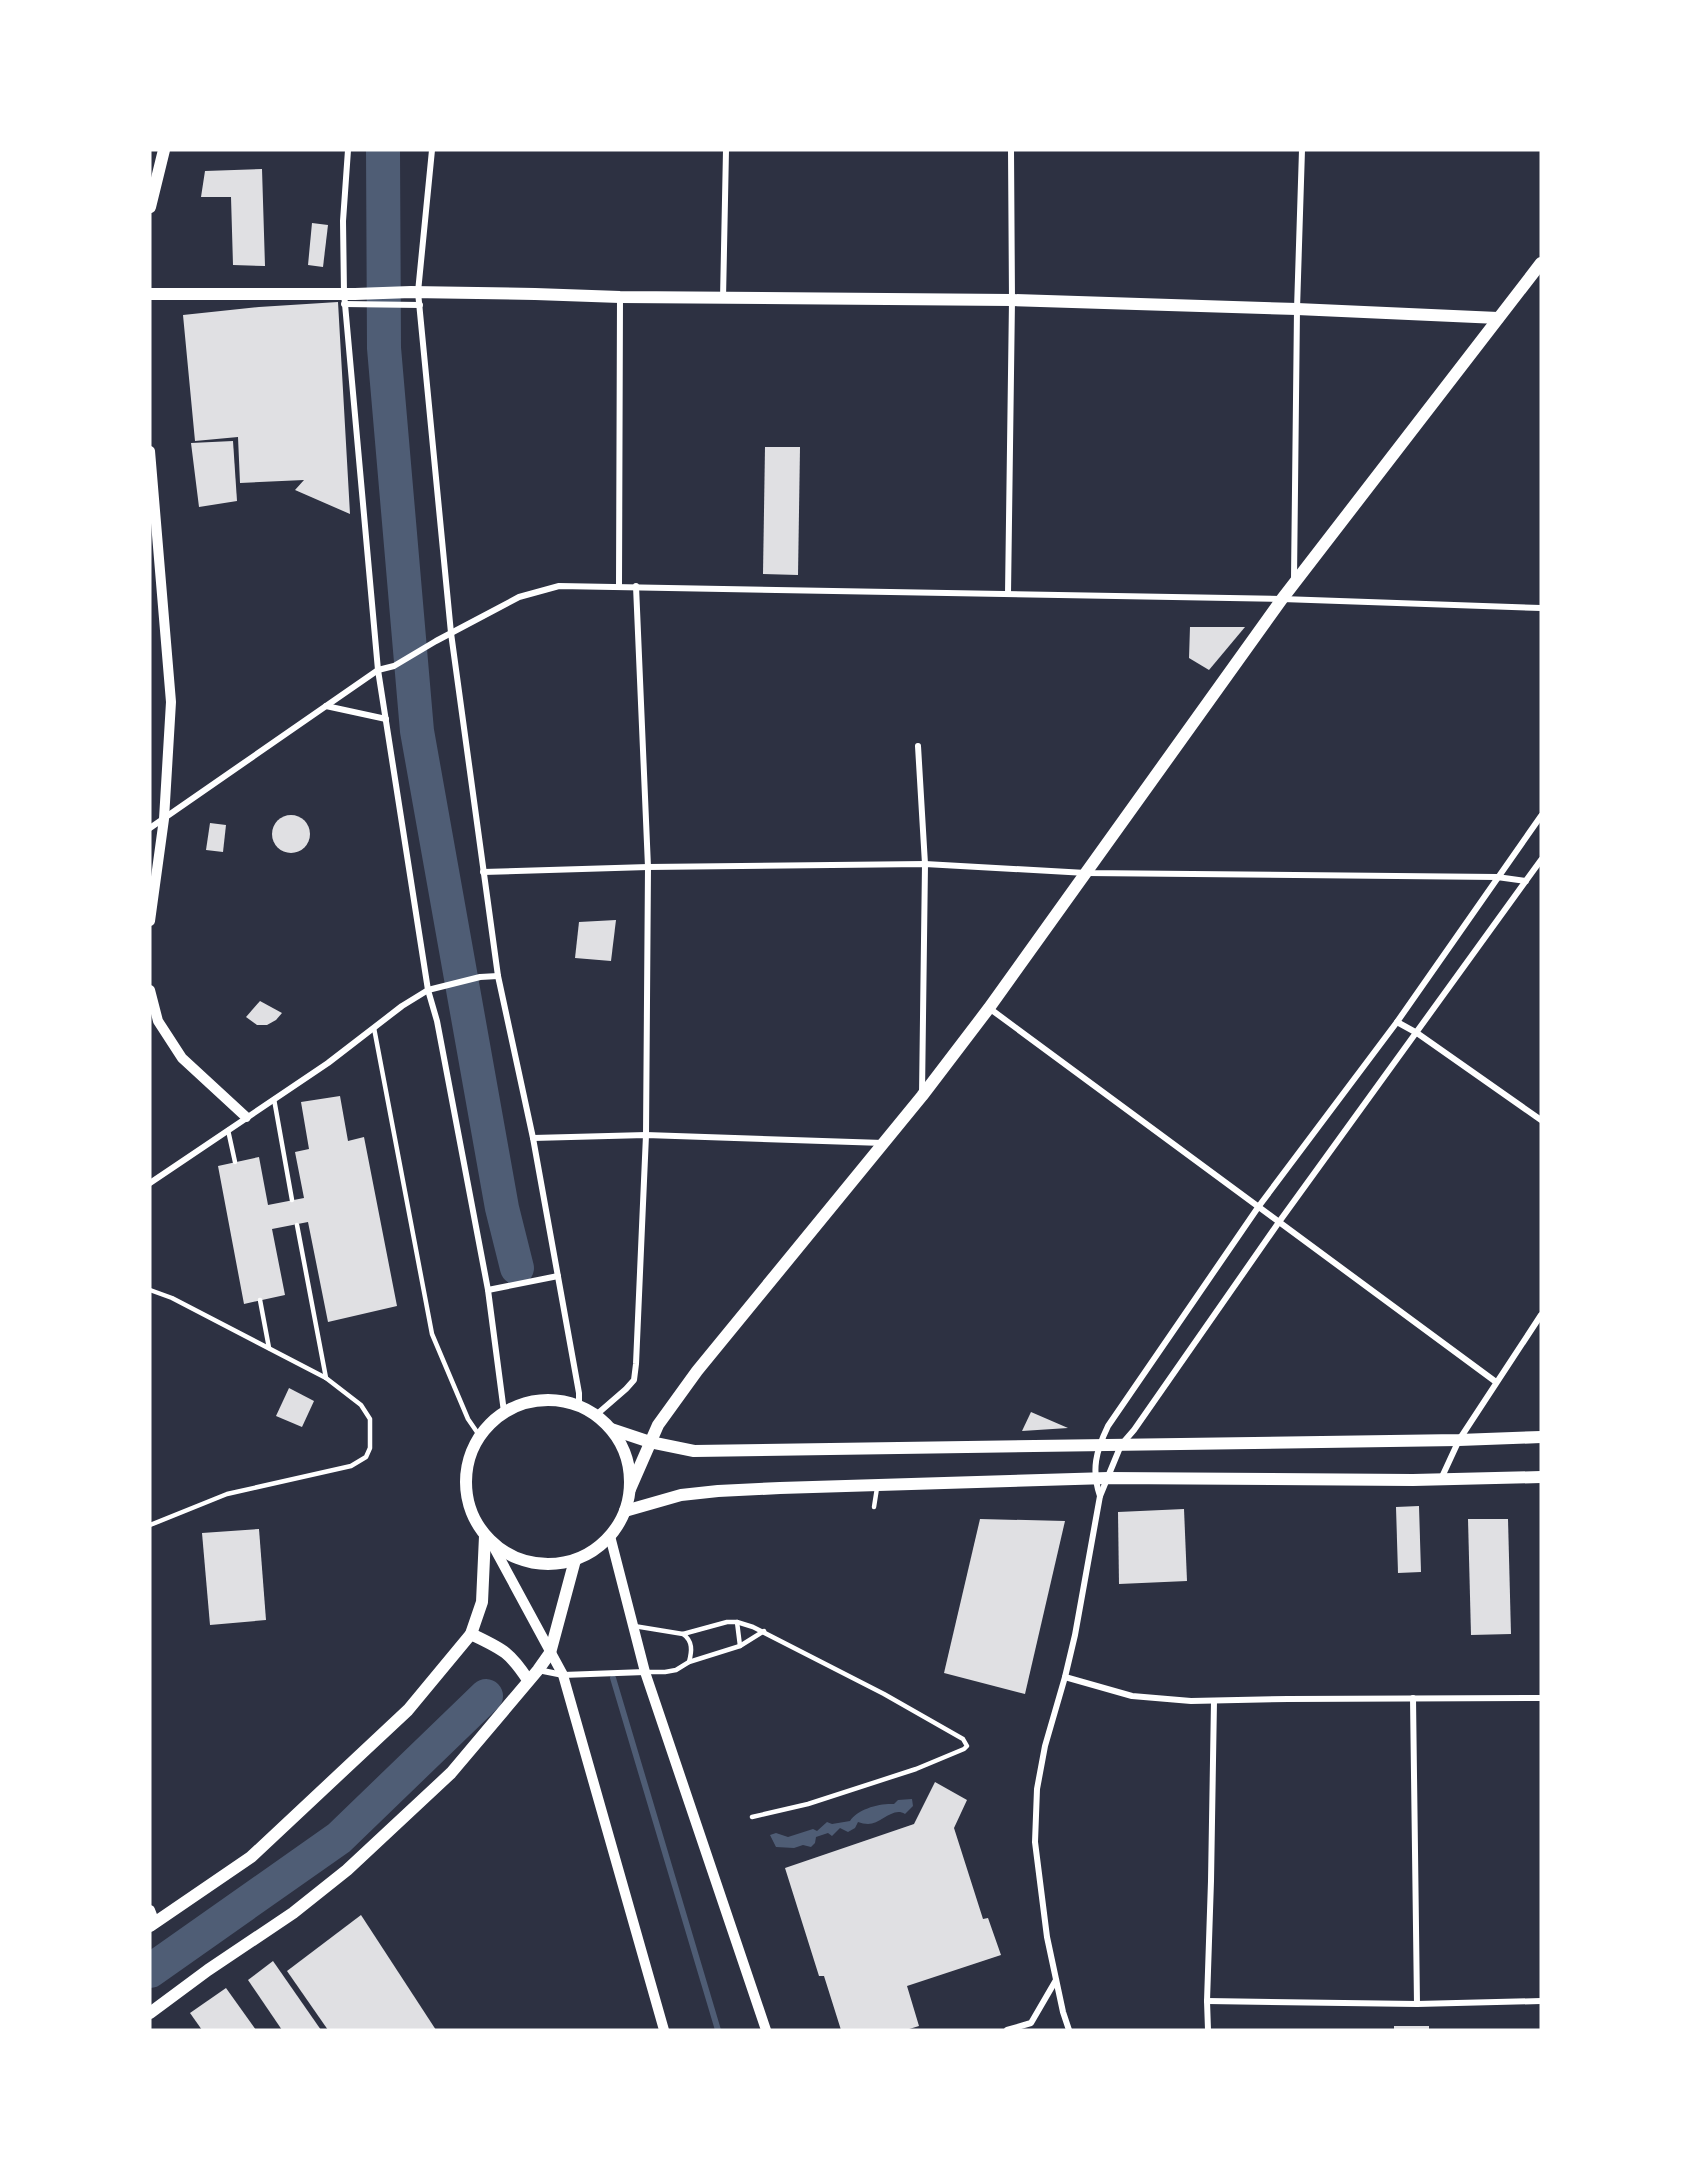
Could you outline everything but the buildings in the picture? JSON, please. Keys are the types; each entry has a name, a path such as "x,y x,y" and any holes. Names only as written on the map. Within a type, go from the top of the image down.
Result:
{"main road":[{"path":"150,207 164,150"},
{"path":"630,1489 629,1468 623,1447 611,1429 596,1415 560,1400 521,1403 504,1412 479,1435 469,1454 465,1475 466,1497 473,1517 488,1539 509,1555 530,1563 553,1564 575,1560 594,1550 610,1536 619,1524 630,1489 650,1442 670,1406 922,1096 989,1008 1294,582 1541,263"},
{"path":"150,294 349,299 535,294 723,299 1012,300 1498,318"},
{"path":"611,1429 650,1442 694,1451 1541,1437"},
{"path":"625,1510 681,1495 718,1491 877,1485 1108,1478 1541,1477"},
{"path":"152,1925 251,1857 408,1710 471,1634 482,1602 488,1539"},
{"path":"150,2013 208,1970 293,1913 347,1870 451,1773 550,1653 575,1560"},
{"path":"471,1634 499,1647 513,1658 528,1680"}],"street":[{"path":"348,150 343,221 378,670 428,990 437,1021 488,1290 504,1412"},
{"path":"432,150 416,297 451,633 498,976 533,1138 579,1406"},
{"path":"723,299 726,150"},
{"path":"1008,594 1012,300 1011,150"},
{"path":"1294,582 1297,309 1302,150"},
{"path":"349,299 408,306 416,297"},
{"path":"619,587 620,297"},
{"path":"150,451 151,480 159,536 171,702 164,819 150,921"},
{"path":"150,828 378,670 393,666 519,597 559,586 1282,599 1541,608"},
{"path":"596,1415 634,1380 636,1364 646,1136 648,867 636,586"},
{"path":"326,706 386,719"},
{"path":"918,746 925,864 922,1096"},
{"path":"1100,1496 1094,1479 1099,1446 1108,1426 1259,1206 1397,1023 1541,816"},
{"path":"1069,2030 1047,1937 1035,1842 1037,1789 1045,1746 1065,1677 1100,1496 1121,1445 1541,860"},
{"path":"483,872 648,867 925,864 1086,873 1497,877 1526,881"},
{"path":"150,1183 328,1063 402,1006 428,990 480,977 498,976"},
{"path":"150,990 158,1021 182,1058 246,1117"},
{"path":"989,1008 1496,1382"},
{"path":"1397,1023 1417,1033 1541,1120"},
{"path":"533,1138 646,1136 884,1143"},
{"path":"488,1290 558,1276"},
{"path":"1441,1479 1459,1440 1541,1315"},
{"path":"610,1536 645,1672 765,2030"},
{"path":"488,1539 563,1675 664,2030"},
{"path":"538,1670 563,1675 645,1672"},
{"path":"1065,1677 1132,1696 1191,1701 1541,1698"},
{"path":"1413,1698 1416,2004"},
{"path":"1208,2030 1214,1701"},
{"path":"150,1910 152,1925"},
{"path":"1007,2030 1031,2023 1056,1979"},
{"path":"1207,2001 1416,2004 1541,2001"}],"lane":[{"path":"374,1028 432,1334 468,1419 479,1435"},
{"path":"274,1099 292,1200"},
{"path":"228,1129 235,1162"},
{"path":"297,1224 327,1378"},
{"path":"150,1290 172,1298 327,1378 361,1405 369,1419 370,1448 366,1457 351,1466 227,1494 150,1525"},
{"path":"260,1300 269,1348"},
{"path":"874,1507 877,1485"},
{"path":"634,1626 683,1634 727,1622 737,1622 764,1631 884,1694 963,1739 967,1746 910,1771 808,1804 752,1817"},
{"path":"737,1622 740,1646"},
{"path":"645,1672 676,1670 689,1662 740,1646 764,1631"},
{"path":"683,1634 691,1644 689,1662"}],"water":[{"path":"912,1799 913,1806 905,1814 896,1812 873,1823 858,1822 855,1828 848,1832 840,1828 832,1836 828,1833 816,1837 811,1847 803,1845 794,1848 776,1847 770,1835 776,1833 788,1837 813,1829 817,1831 827,1822 832,1824 850,1821 858,1813 869,1808 894,1804 898,1800"}],"waterway":[{"path":"383,150 384,348 417,731 502,1208 517,1268"},
{"path":"613,1678 718,2030"},
{"path":"150,1971 339,1838 486,1696"}]}
